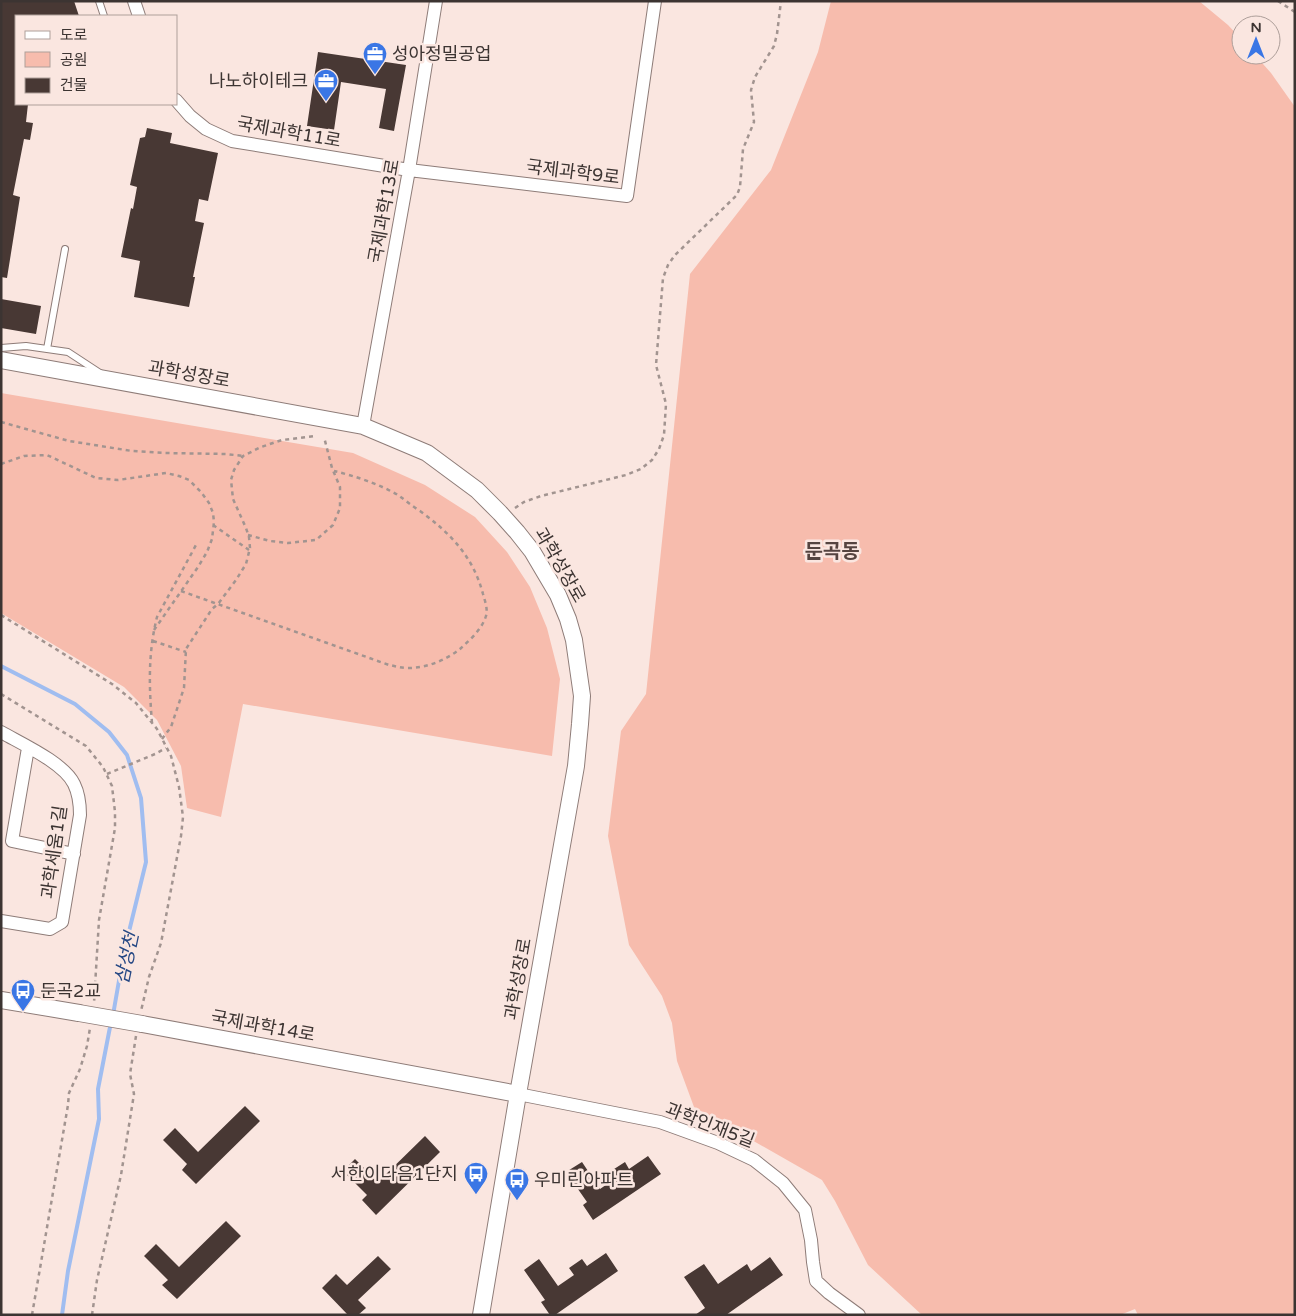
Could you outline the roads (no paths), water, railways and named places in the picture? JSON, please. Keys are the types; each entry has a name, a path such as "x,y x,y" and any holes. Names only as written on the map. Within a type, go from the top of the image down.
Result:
{"street":[{"path":"134,1 139,15"},
{"name":"국제과학13로","path":"363,426 409,170 436,1"},
{"name":"국제과학9로","path":"409,170 627,196 656,1"},
{"name":"국제과학11로","path":"178,102 190,116 206,129 232,141 409,170"},
{"name":"과학성장로","path":"1,360 363,426 426,454 477,490 518,532 532,551 558,595 574,640 582,696 576,766 481,1315"},
{"name":"과학세움1길","path":"1,732 50,760 62,770 74,783 79,797 80,815 62,922 50,930 1,921"},
{"path":"28,748 7,840 74,854"},
{"name":"국제과학14로","path":"1,1000 518,1094"},
{"name":"과학인재5길","path":"518,1094 660,1122 718,1143 754,1160 783,1183 805,1210 816,1281 859,1315"}],"lane":[{"path":"98,1 104,15"},
{"path":"47,349 65,249"},
{"path":"1,348 26,346 68,352 111,380"}],"waterway":[{"name":"삼성천","path":"1,666 75,704 109,732 127,755 141,798 146,862 124,952 113,1015"},
{"name":"삼성천","path":"62,1315 68,1271 99,1119 98,1089 111,1022"}],"place":[{"name":"성아정밀공업","path":"375,75"},
{"name":"나노하이테크","path":"326,102"},
{"name":"둔곡2교","path":"23,1012"},
{"name":"서한이다음1단지","path":"476,1195"},
{"name":"우미린아파트","path":"517,1201"}],"district":[{"name":"둔곡동","path":"832,551"}]}
